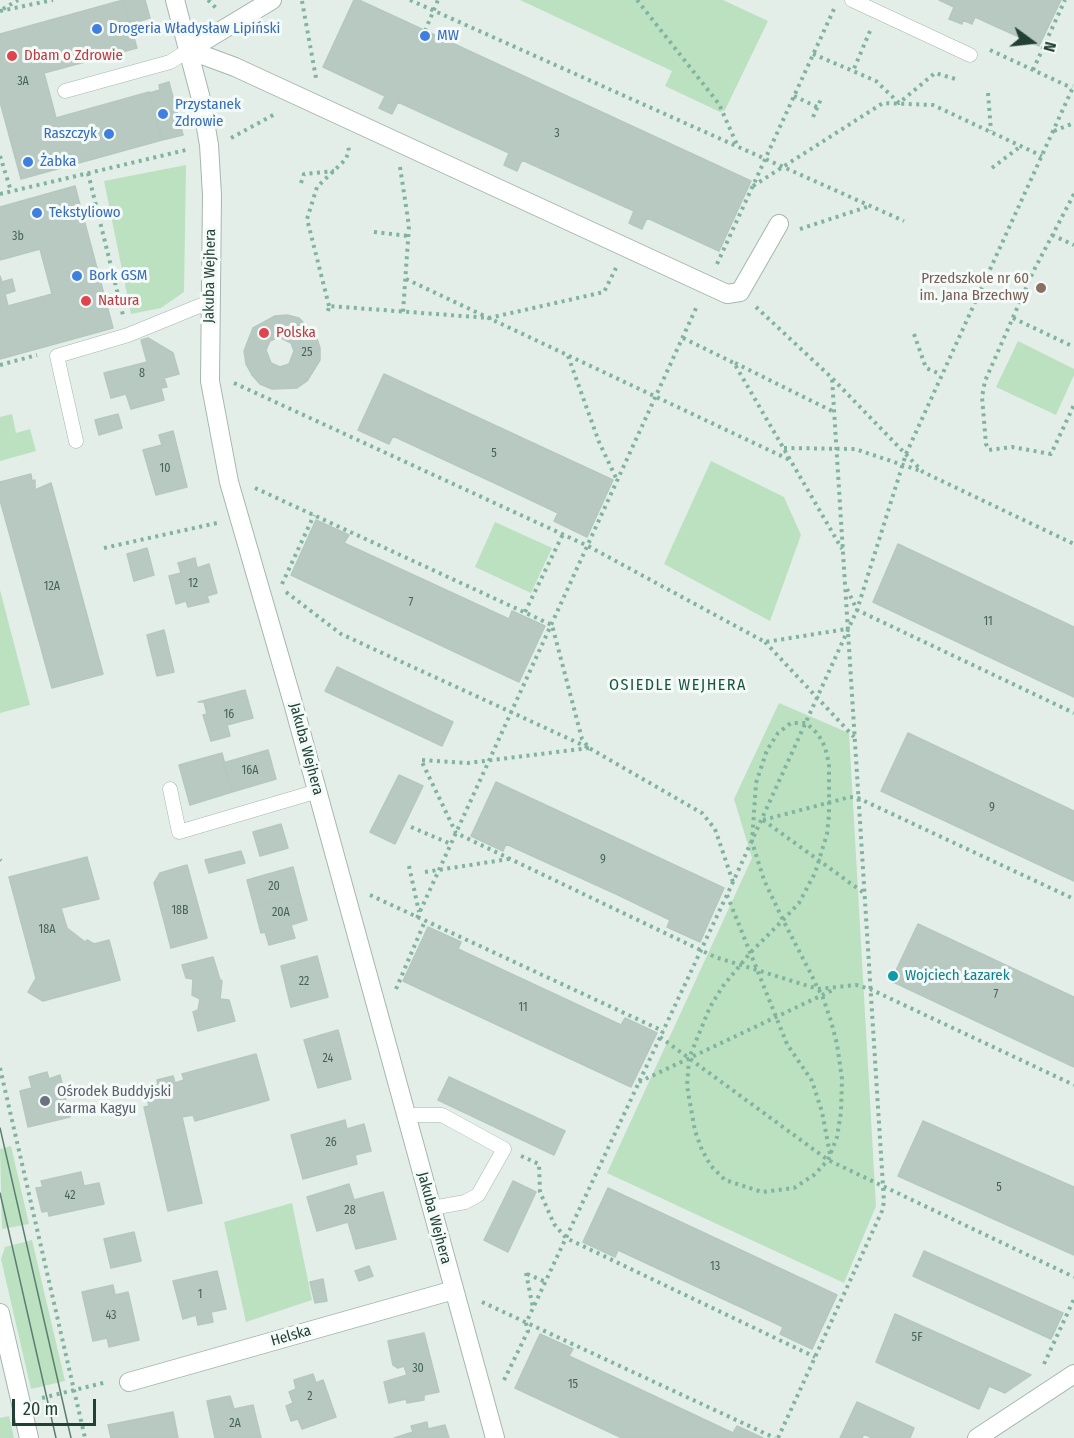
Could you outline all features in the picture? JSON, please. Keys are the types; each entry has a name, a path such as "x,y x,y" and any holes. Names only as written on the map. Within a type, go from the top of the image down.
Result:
{"street":[{"name":"Jakuba Wejhera","path":"176,0 209,145 212,195 209,302 210,381 239,518 318,791 495,1438"},
{"path":"189,50 272,0"},
{"path":"189,50 235,67 727,294 740,292 775,232"},
{"name":"Helska","path":"129,1382 454,1290"},
{"path":"0,1313 29,1438"},
{"path":"977,1438 1074,1374"}],"lane":[{"path":"852,0 970,55"},
{"path":"65,91 170,62 189,50"},
{"path":"76,441 57,356 128,335 209,302"},
{"path":"170,789 179,832 318,791"},
{"path":"406,1115 442,1115 504,1149 478,1195 465,1202 432,1208"}],"path":[{"path":"0,11 18,0"},
{"path":"0,11 53,0"},
{"path":"410,0 904,221"},
{"path":"425,31 438,0"},
{"path":"637,0 719,104 738,148"},
{"path":"1033,70 1065,0"},
{"path":"227,140 318,89 302,1"},
{"path":"419,915 836,4"},
{"path":"853,71 875,22"},
{"path":"813,54 876,81 899,103"},
{"path":"899,103 935,73 959,80"},
{"path":"502,1383 528,1331 526,1323 752,842 857,610 906,454 940,374 1074,88"},
{"path":"988,93 992,132"},
{"path":"794,96 818,106"},
{"path":"813,117 821,99"},
{"path":"752,186 784,168 883,102 933,105 1042,156"},
{"path":"1053,132 1074,123"},
{"path":"992,168 1021,146"},
{"path":"0,194 170,154"},
{"path":"0,156 2,169 11,191"},
{"path":"328,311 329,306 307,219 317,187 348,156"},
{"path":"301,183 304,174 334,171"},
{"path":"88,173 128,335"},
{"path":"402,180 409,236 403,312"},
{"path":"1074,194 1052,235 985,381 982,397 986,444 989,450 1012,447 1051,454 1074,405"},
{"path":"775,232 871,206"},
{"path":"374,232 409,236"},
{"path":"1052,235 1074,245"},
{"path":"329,306 489,318 604,292 626,248"},
{"path":"406,279 790,460"},
{"path":"740,292 832,378 923,472"},
{"path":"1013,318 1074,347"},
{"path":"914,334 926,368 940,374"},
{"path":"683,338 834,412"},
{"path":"0,365 44,354 57,356"},
{"path":"568,356 599,442 618,481"},
{"path":"734,363 843,550"},
{"path":"454,1290 776,1438 882,1212 883,1188 832,378"},
{"path":"230,381 588,546 765,642 854,738"},
{"path":"784,448 855,449 923,472 1074,544"},
{"path":"252,486 552,625 582,739 589,748"},
{"path":"314,515 280,587 341,634 589,748 702,813 715,829 733,882"},
{"path":"104,548 239,518"},
{"path":"525,612 562,534"},
{"path":"845,585 857,610 1074,713"},
{"path":"765,642 848,629"},
{"path":"830,802 827,834 820,862 799,903 783,920 751,952 710,1007 689,1058 687,1086 695,1131 702,1150 711,1166 725,1180 762,1192 777,1192 794,1188 814,1175 829,1158 839,1128 842,1079 837,1044 822,995 783,920 764,880 752,842 756,783 767,750 778,733 791,723 806,723 818,734 825,747 829,764 830,802"},
{"path":"589,748 468,762 421,760 456,833 701,950 740,965 818,989 856,985 870,988 1074,1085"},
{"path":"762,820 850,797 858,798 1074,898"},
{"path":"762,820 864,893"},
{"path":"411,826 451,844"},
{"path":"425,872 510,859"},
{"path":"408,866 419,915"},
{"path":"365,893 419,915 425,921 663,1031"},
{"path":"727,895 787,1044 812,1081 822,1112 829,1158"},
{"path":"394,994 425,921"},
{"path":"639,1082 838,987"},
{"path":"660,1037 829,1158 883,1188 1074,1277"},
{"path":"0,1068 85,1438"},
{"path":"504,1149 539,1164 540,1192 554,1224 566,1238 815,1358"},
{"path":"533,1308 526,1273 546,1282"},
{"path":"1041,1371 1074,1299"},
{"path":"20,1402 103,1382 129,1382"}],"green space":[{"path":"520,0 723,0 768,21 725,110 720,112 665,86 672,71"},
{"path":"186,165 184,292 161,308 131,314 104,181"},
{"path":"1018,341 1074,369 1074,375 1056,415 996,387"},
{"path":"12,414 16,433 30,429 36,451 0,461 0,417"},
{"path":"711,461 784,497 801,535 770,621 664,564"},
{"path":"495,522 552,548 531,593 475,567"},
{"path":"0,590 30,705 0,713"},
{"path":"779,703 849,733 876,1206 844,1283 607,1173 752,858 734,799"},
{"path":"11,1146 29,1224 2,1229 0,1149"},
{"path":"292,1203 312,1300 246,1322 224,1222"},
{"path":"32,1240 65,1381 31,1389 1,1259 5,1247"},
{"path":"9,1416 14,1438 0,1438 0,1418"}],"building":[{"path":"123,0 137,48 44,73 56,118 149,92 162,140 21,179 0,102 0,34"},
{"path":"123,0 145,0 150,18 130,24"},
{"path":"354,0 359,0 751,181 719,251 647,218 642,229 629,223 634,211 522,160 517,171 504,165 509,153 398,102 392,114 379,108 385,96 323,67"},
{"path":"939,0 1061,0 1039,46 975,17 972,24 963,20 962,24 949,19 954,7"},
{"path":"169,82 183,135 162,140 149,93 160,90 159,85"},
{"path":"75,186 113,328 0,359 0,276 2,282 12,279 15,291 5,294 8,306 52,294 40,249 0,260 0,207"},
{"path":"287,315 299,318 316,336 320,348 320,360 307,381 297,388 272,389 260,384 246,364 244,351 253,328 275,316","holes":["279,337 291,343 294,351 289,364 280,367 271,363 266,350 270,341"]},
{"path":"148,338 173,353 179,374 164,378 167,387 161,388 164,400 131,409 126,394 111,398 104,373 147,362 141,340"},
{"path":"384,374 613,480 587,537 554,521 558,513 501,486 393,436 389,444 358,430"},
{"path":"118,414 122,428 99,435 95,420"},
{"path":"173,431 187,487 156,495 143,450 162,445 159,435"},
{"path":"31,474 32,481 35,480 35,490 51,483 103,674 52,688 0,500 0,482"},
{"path":"316,520 349,535 344,543 509,619 512,611 545,626 519,682 291,575"},
{"path":"898,544 1074,627 1074,697 873,602"},
{"path":"147,548 154,575 134,581 127,554"},
{"path":"195,558 197,568 209,564 217,593 207,596 209,602 188,607 186,601 176,604 169,576 181,573 178,563"},
{"path":"164,630 174,672 157,676 147,635"},
{"path":"337,667 453,722 442,746 325,691"},
{"path":"245,690 253,718 227,725 230,736 211,741 203,715 207,714 204,702 198,702"},
{"path":"908,733 1074,811 1074,881 881,791"},
{"path":"268,750 276,779 232,792 223,763"},
{"path":"222,753 232,792 190,805 179,765"},
{"path":"399,775 423,786 395,844 370,832"},
{"path":"496,782 724,888 700,942 667,927 670,920 616,894 506,844 503,851 471,836"},
{"path":"281,824 288,848 260,856 253,832"},
{"path":"241,851 245,863 209,873 205,860"},
{"path":"87,857 99,899 61,908 67,928 85,942 87,940 94,944 109,940 120,980 43,1001 28,992 36,978 9,877"},
{"path":"187,865 207,938 171,948 154,883 160,873"},
{"path":"293,867 300,894 254,906 247,880"},
{"path":"300,894 307,920 291,925 295,938 269,945 265,932 261,933 254,906"},
{"path":"918,924 1074,997 1074,1067 891,981"},
{"path":"428,927 461,942 458,949 621,1025 625,1018 657,1033 631,1087 403,981"},
{"path":"317,956 328,997 291,1007 281,966"},
{"path":"213,957 222,981 220,999 229,1000 235,1021 198,1031 193,1012 198,1010 200,999 192,995 193,979 186,978 182,965"},
{"path":"338,1030 351,1079 318,1088 304,1040"},
{"path":"256,1054 269,1100 195,1121 193,1115 182,1117 202,1203 168,1211 144,1107 149,1106 145,1087 158,1085 157,1080 173,1076 175,1083 184,1080 182,1074"},
{"path":"47,1072 49,1079 60,1075 70,1117 28,1127 20,1091 32,1088 29,1077"},
{"path":"449,1077 565,1131 554,1155 438,1100"},
{"path":"345,1120 347,1129 364,1124 371,1151 355,1155 357,1164 303,1179 291,1135"},
{"path":"923,1121 1074,1187 1074,1255 898,1176"},
{"path":"81,1172 84,1186 99,1183 104,1204 49,1216 48,1211 42,1212 36,1188 43,1187 41,1181"},
{"path":"513,1181 536,1192 508,1252 484,1240"},
{"path":"349,1184 354,1200 383,1192 396,1239 356,1249 348,1222 317,1231 307,1197"},
{"path":"608,1188 837,1295 812,1349 780,1334 783,1327 777,1324 618,1250 615,1257 583,1242"},
{"path":"134,1232 141,1261 111,1268 104,1239"},
{"path":"924,1251 1063,1313 1051,1339 913,1276"},
{"path":"369,1266 373,1276 359,1281 355,1271"},
{"path":"217,1271 226,1309 211,1312 213,1322 198,1325 196,1315 183,1319 173,1281"},
{"path":"323,1279 327,1301 315,1303 310,1282"},
{"path":"113,1285 115,1295 128,1292 139,1340 109,1347 107,1338 93,1341 82,1292"},
{"path":"895,1314 1031,1375 1005,1393 989,1386 979,1409 876,1362"},
{"path":"424,1333 439,1392 424,1395 424,1400 407,1403 406,1399 389,1403 384,1382 407,1375 404,1366 398,1368 393,1365 388,1341"},
{"path":"540,1334 573,1349 569,1356 733,1433 737,1426 763,1438 622,1438 515,1388"},
{"path":"313,1374 316,1383 323,1380 336,1417 302,1429 298,1419 291,1421 286,1406 293,1403 289,1392 296,1389 294,1380"},
{"path":"230,1396 234,1409 253,1405 261,1438 215,1438 207,1401"},
{"path":"857,1402 914,1428 910,1438 872,1438 864,1434 862,1438 840,1438"},
{"path":"173,1412 178,1438 111,1438 108,1425"},
{"path":"427,1422 428,1429 445,1425 449,1438 394,1438 413,1432 411,1426"}],"tram line":[{"path":"0,1128 71,1438"},
{"path":"0,1193 56,1438"}],"place":[{"name":"Drogeria Władysław Lipiński","path":"97,29"},
{"name":"MW","path":"425,36"},
{"name":"Dbam o Zdrowie","path":"12,56"},
{"name":"Przystanek Zdrowie","path":"163,114"},
{"name":"Raszczyk","path":"109,134"},
{"name":"Żabka","path":"28,162"},
{"name":"Tekstyliowo","path":"37,213"},
{"name":"Bork GSM","path":"77,276"},
{"name":"Przedszkole nr 60 im. Jana Brzechwy","path":"1041,288"},
{"name":"Natura","path":"86,301"},
{"name":"Polska","path":"264,333"},
{"name":"Wojciech Łazarek","path":"893,976"},
{"name":"Ośrodek Buddyjski Karma Kagyu","path":"45,1101"}],"district":[{"name":"OSIEDLE WEJHERA","path":"678,686"}]}
